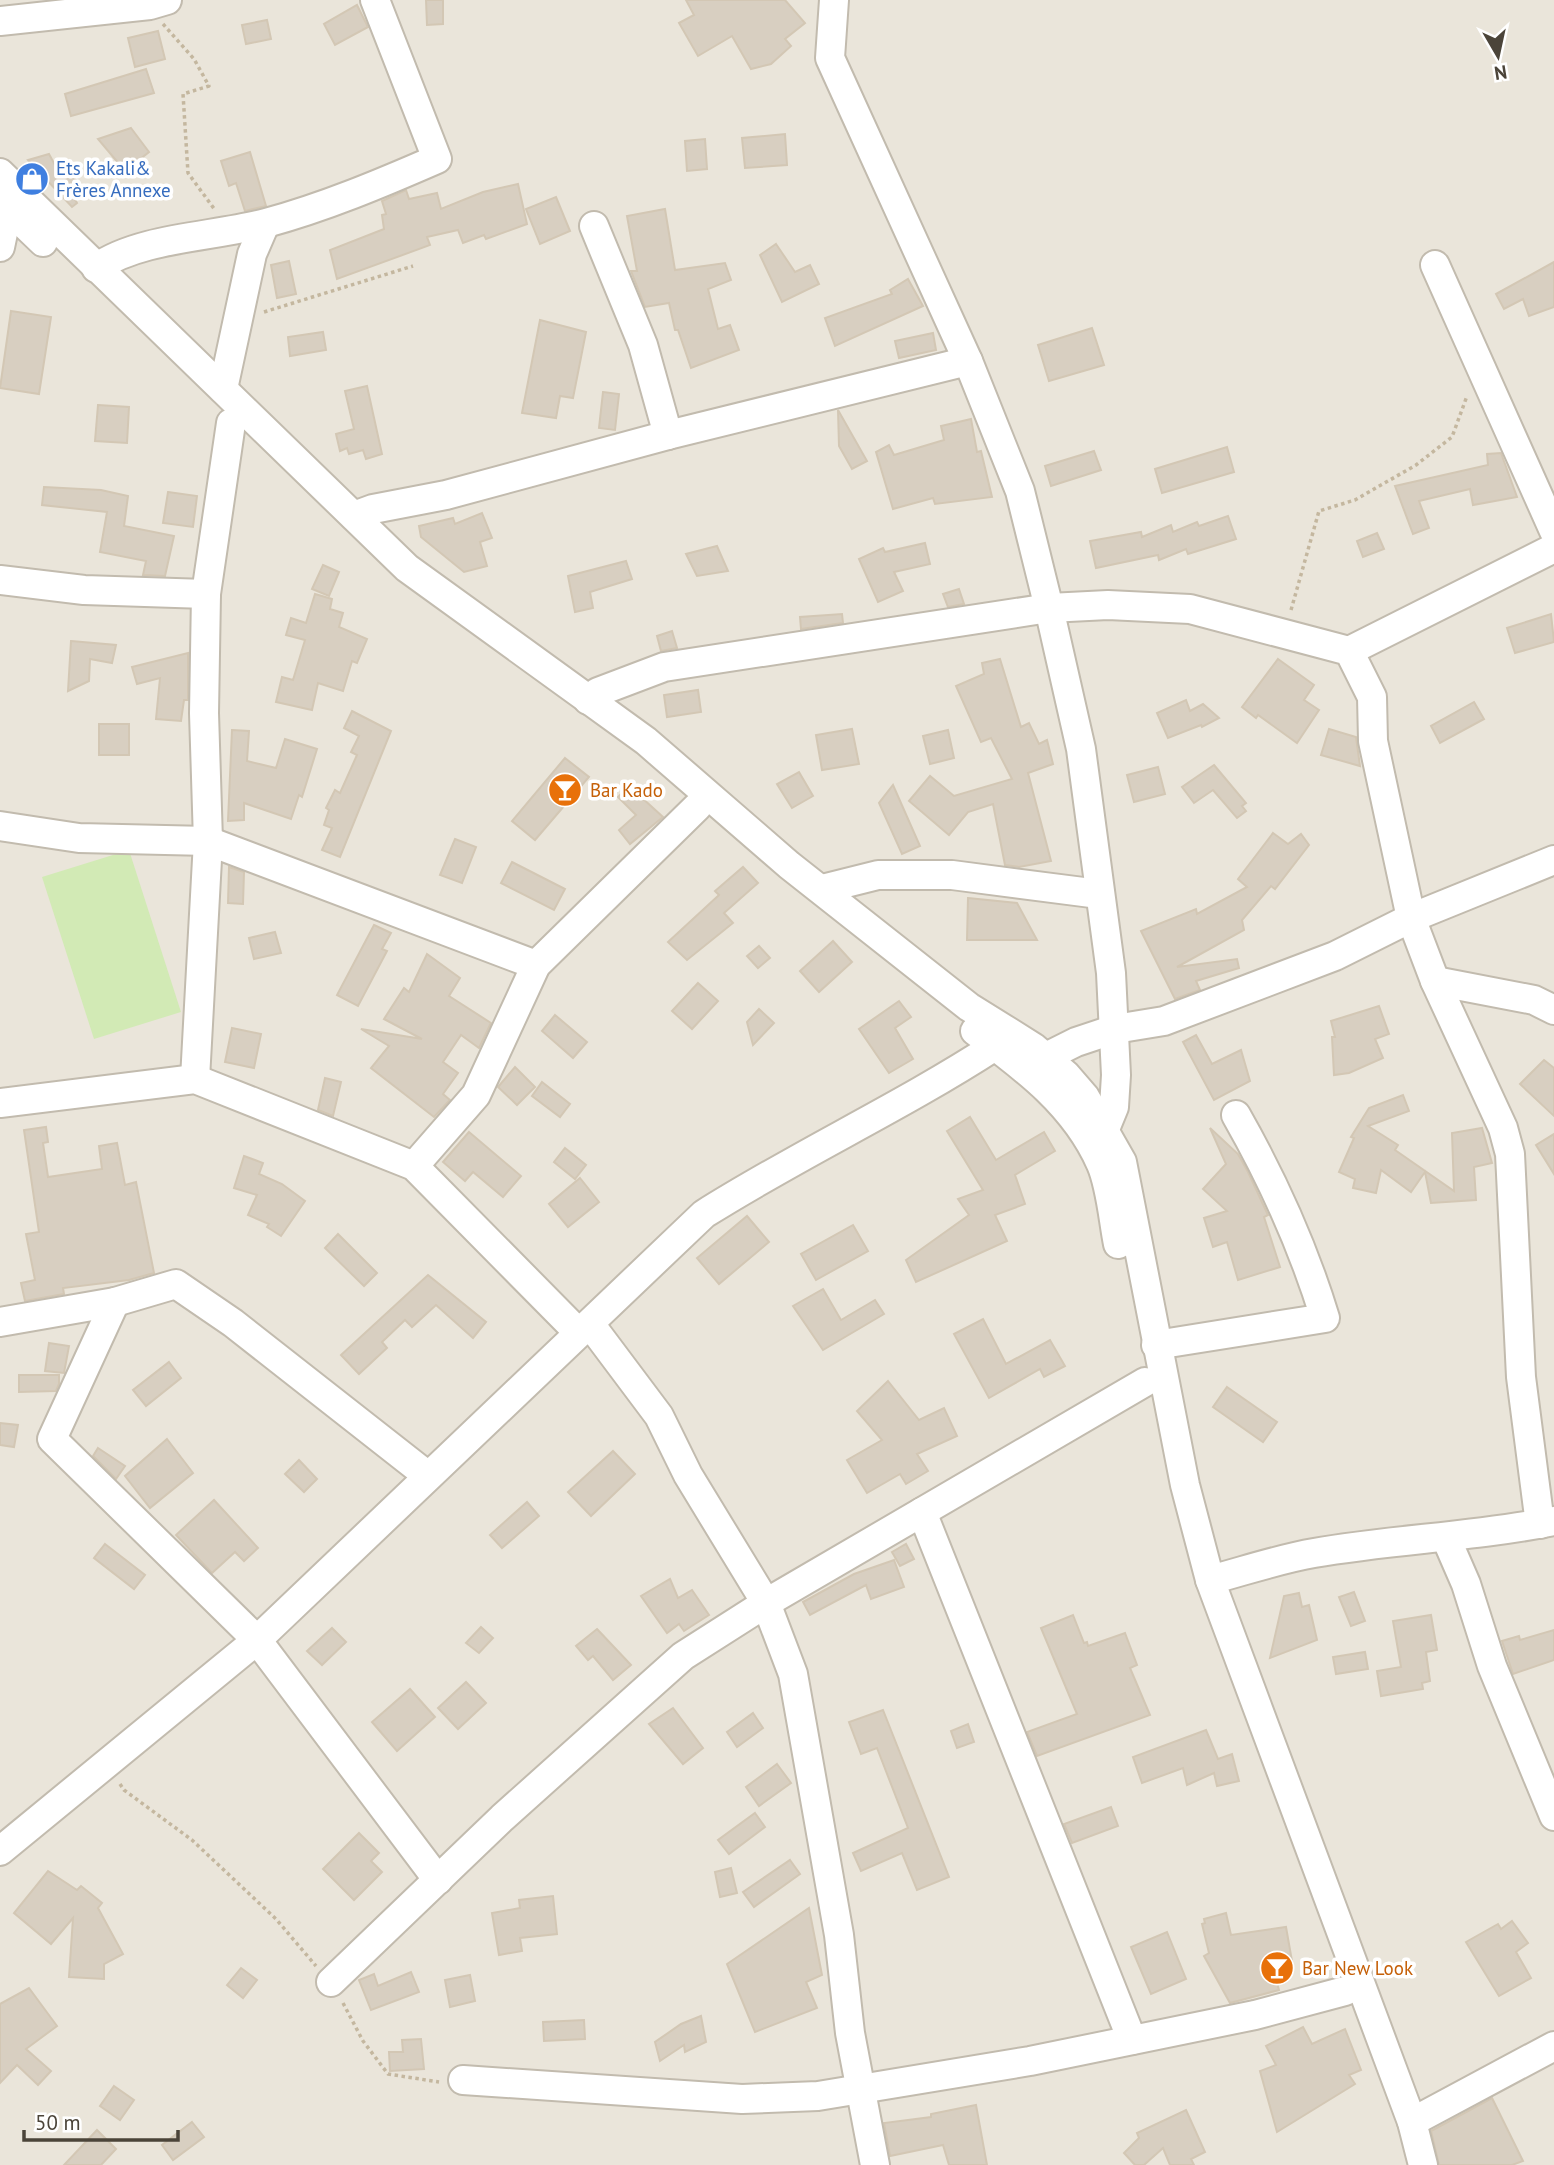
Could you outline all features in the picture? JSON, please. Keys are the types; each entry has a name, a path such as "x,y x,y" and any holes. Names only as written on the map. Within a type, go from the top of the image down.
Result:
{"street":[{"path":"96,268 107,261 144,249 265,223 382,183 437,159 375,0"},
{"path":"834,0 830,58 968,361 1020,491 1049,608 1081,749 1115,1029 1114,1107 1105,1129"},
{"path":"0,21 158,3"},
{"path":"0,173 407,568 646,741 718,806 970,1007 1034,1062 1085,1097 1122,1162 1185,1485 1210,1580 1412,2122 1423,2165"},
{"path":"0,247 4,205"},
{"path":"4,205 399,582 554,697 636,753 876,956 995,1046 1034,1062 1101,1165 1144,1382 1196,1585 1412,2165"},
{"path":"223,389 228,377 236,321 252,254 265,223"},
{"path":"594,226 643,345 668,435"},
{"path":"1435,265 1554,531"},
{"path":"354,516 373,509 446,495 668,435 968,361"},
{"path":"195,1079 208,841 204,713 206,594 231,423"},
{"path":"588,699 598,692 664,667 1049,608 1108,605 1190,609 1349,651 1554,548"},
{"path":"0,580 84,590 206,594"},
{"path":"1210,1580 1312,1553 1547,1523 1521,1377 1510,1154 1503,1128 1435,981 1411,918 1374,741 1372,697 1349,651"},
{"path":"414,1166 475,1095 536,965 697,807"},
{"path":"0,826 79,838 208,841 536,965"},
{"path":"1034,1062 1115,1029 1177,1016 1335,956 1411,918 1554,860"},
{"path":"822,889 878,875 952,876 1099,894"},
{"path":"1435,981 1534,1000 1554,1010"},
{"path":"0,1852 257,1640 704,1214 773,1170 856,1129 995,1046"},
{"path":"0,1103 195,1079 414,1166 585,1329 659,1416 688,1475 766,1603 793,1674 839,1935 850,2033 863,2089 875,2165"},
{"path":"1156,1345 1325,1318 1306,1255 1266,1168 1236,1115"},
{"path":"0,1322 115,1302 176,1284 233,1322 428,1476"},
{"path":"115,1302 52,1439 257,1640 438,1880"},
{"path":"331,1982 502,1818 683,1656 766,1603 1144,1382"},
{"path":"922,1512 1132,2040"},
{"path":"1446,1538 1466,1584 1492,1666 1554,1816"},
{"path":"463,2080 742,2099 818,2096 1132,2040 1255,2015 1345,1991"},
{"path":"1412,2122 1554,2046"}],"path":[{"path":"158,3 209,86 183,94 188,173 229,230"},
{"path":"236,321 413,266"},
{"path":"1285,632 1319,511 1355,500 1416,465 1451,437 1477,364"},
{"path":"108,1764 124,1790 192,1840 276,1919 331,1982 363,2040 388,2074 440,2082 463,2080"}],"shaded area":[{"path":"0,0 1554,0 1554,2165 0,2165"}],"green space":[{"path":"129,850 181,1012 94,1039 42,877"}],"building":[{"path":"426,0 443,0 443,24 427,25"},
{"path":"686,0 785,0 805,23 785,39 791,46 771,64 751,69 732,36 698,56 679,23 694,15"},
{"path":"357,5 368,27 335,45 324,24"},
{"path":"267,20 271,39 246,44 242,25"},
{"path":"158,31 165,59 135,67 128,38"},
{"path":"146,69 154,93 71,116 65,94"},
{"path":"131,128 149,152 125,171 98,139"},
{"path":"785,134 787,165 745,168 742,138"},
{"path":"705,139 707,169 687,171 685,141"},
{"path":"250,152 266,206 245,211 236,183 229,186 221,161"},
{"path":"49,154 56,167 64,166 80,185 69,189 77,203 72,207 28,160"},
{"path":"518,184 527,224 486,239 484,235 463,243 458,230 427,237 430,245 337,279 330,250 384,229 382,215 386,214 382,201 406,190 409,199 437,193 441,209 483,192"},
{"path":"556,197 570,231 540,244 526,209"},
{"path":"665,209 675,270 725,263 731,280 708,289 718,329 730,325 739,350 691,368 678,330 675,330 669,303 645,307 631,271 637,271 627,216"},
{"path":"776,244 795,272 810,265 819,284 782,302 760,255"},
{"path":"289,261 296,294 277,298 271,265"},
{"path":"1554,262 1554,307 1529,316 1523,299 1504,309 1496,294"},
{"path":"908,279 923,306 835,346 825,318 892,294 890,290"},
{"path":"11,311 51,317 39,394 0,388"},
{"path":"540,320 586,332 573,398 560,396 556,418 522,413"},
{"path":"1092,328 1104,365 1049,381 1038,345"},
{"path":"323,332 326,350 290,356 288,337"},
{"path":"933,333 936,350 899,358 895,341"},
{"path":"367,386 382,454 366,459 363,450 349,454 347,448 340,451 336,434 354,429 345,391"},
{"path":"603,392 619,394 615,430 599,428"},
{"path":"98,405 129,407 127,443 95,441"},
{"path":"838,410 867,461 852,469 839,446"},
{"path":"971,419 977,452 981,451 992,497 935,504 933,498 893,509 876,452 889,445 894,455 944,440 941,426"},
{"path":"1227,447 1234,472 1162,493 1155,469"},
{"path":"1094,451 1101,470 1051,486 1045,466"},
{"path":"1501,453 1517,497 1473,505 1470,489 1419,501 1429,528 1413,534 1395,486 1488,465 1487,454"},
{"path":"44,487 101,490 128,496 124,526 174,536 165,576 143,575 146,561 100,552 107,512 42,505"},
{"path":"168,492 197,496 193,527 163,523"},
{"path":"482,513 492,538 480,542 487,566 464,572 421,537 419,526 453,518 455,524"},
{"path":"1228,516 1236,539 1188,554 1186,549 1159,560 1158,555 1096,568 1090,541 1141,532 1142,537 1171,525 1173,532 1197,522 1199,526"},
{"path":"1377,533 1384,549 1363,557 1357,541"},
{"path":"925,543 930,564 894,572 903,591 878,602 859,559 883,548 885,552"},
{"path":"717,546 728,571 697,576 686,554"},
{"path":"626,561 632,579 590,592 593,608 575,612 568,576"},
{"path":"323,565 339,572 329,596 312,589"},
{"path":"959,589 964,604 948,607 943,594"},
{"path":"315,594 332,599 330,609 343,613 339,627 367,639 357,663 352,661 343,691 318,683 312,710 276,702 282,677 293,680 305,640 286,635 291,618 306,623"},
{"path":"842,614 843,623 801,629 800,617"},
{"path":"1551,614 1554,642 1515,653 1507,628"},
{"path":"672,631 677,648 661,651 657,636"},
{"path":"71,641 116,645 112,663 90,659 89,681 68,691"},
{"path":"188,653 188,700 184,700 181,721 156,719 160,678 137,684 132,667"},
{"path":"1000,659 1021,727 1029,723 1039,744 1047,740 1053,764 1028,773 1051,861 1019,867 1005,865 993,804 968,812 949,835 909,801 930,776 954,796 1012,779 991,738 981,742 956,686 984,674 982,663"},
{"path":"1278,659 1314,685 1304,700 1319,710 1297,743 1242,707"},
{"path":"698,690 701,712 667,717 664,695"},
{"path":"1186,700 1190,711 1203,704 1219,718 1202,727 1201,725 1168,738 1157,713"},
{"path":"1474,702 1484,719 1440,743 1431,726"},
{"path":"352,711 391,731 340,857 322,850 332,828 324,825 329,810 326,808 335,790 340,793 357,755 351,752 359,736 344,728"},
{"path":"99,724 129,724 129,755 99,755"},
{"path":"852,729 859,764 822,770 816,735"},
{"path":"1329,729 1356,737 1360,766 1321,755"},
{"path":"232,730 249,731 247,761 276,768 285,739 317,749 302,797 299,795 291,819 244,803 244,820 228,821"},
{"path":"948,730 954,758 930,764 923,736"},
{"path":"565,758 589,777 535,840 512,821"},
{"path":"1214,765 1246,803 1242,806 1246,811 1237,818 1213,790 1194,803 1182,787"},
{"path":"1158,767 1165,794 1134,802 1127,775"},
{"path":"799,772 813,796 792,808 777,784"},
{"path":"893,785 920,846 902,854 879,803"},
{"path":"629,786 663,817 630,844 619,830 636,815 618,797"},
{"path":"1273,833 1288,844 1301,834 1309,845 1275,889 1271,886 1242,920 1244,930 1177,967 1237,959 1239,968 1196,981 1200,990 1175,999 1141,931 1196,909 1197,914 1247,887 1238,879"},
{"path":"455,839 476,847 462,883 440,875"},
{"path":"512,862 565,889 554,910 501,883"},
{"path":"229,867 244,872 243,904 228,903"},
{"path":"743,867 758,883 724,913 733,923 687,960 668,942 719,895 715,891"},
{"path":"968,898 1017,903 1037,940 967,940"},
{"path":"374,925 391,933 382,949 387,951 358,1006 337,995"},
{"path":"275,932 281,953 254,959 249,938"},
{"path":"833,941 852,962 819,992 800,971"},
{"path":"759,946 770,958 758,968 747,956"},
{"path":"427,954 460,978 449,996 491,1023 479,1048 461,1035 443,1062 458,1073 443,1094 450,1100 434,1117 371,1068 389,1046 361,1029 422,1039 384,1019 404,988 409,992"},
{"path":"698,983 718,1001 692,1029 672,1011"},
{"path":"899,1001 911,1017 895,1028 913,1059 889,1073 859,1029"},
{"path":"1379,1006 1389,1034 1375,1039 1383,1058 1349,1073 1334,1075 1332,1037 1335,1037 1331,1021"},
{"path":"759,1009 774,1023 753,1045 747,1022"},
{"path":"555,1015 587,1042 573,1058 542,1031"},
{"path":"232,1028 261,1034 254,1068 225,1062"},
{"path":"1196,1035 1212,1064 1241,1050 1250,1081 1214,1100 1183,1042"},
{"path":"1544,1060 1554,1068 1554,1116 1520,1084"},
{"path":"515,1067 535,1087 517,1105 498,1087"},
{"path":"325,1078 341,1082 333,1116 318,1110"},
{"path":"542,1082 570,1104 560,1117 532,1096"},
{"path":"1403,1095 1409,1111 1368,1126 1398,1145 1395,1150 1454,1191 1452,1133 1482,1128 1492,1163 1474,1167 1476,1200 1431,1203 1425,1172 1411,1192 1381,1170 1376,1193 1353,1188 1355,1179 1339,1172 1354,1138 1351,1137 1369,1108"},
{"path":"970,1117 996,1160 1044,1132 1055,1151 1015,1175 1025,1204 995,1215 1007,1241 916,1282 906,1260 969,1215 958,1199 983,1190 947,1131"},
{"path":"46,1127 48,1142 43,1143 48,1177 102,1169 99,1146 117,1143 125,1185 136,1182 154,1273 129,1280 63,1288 64,1294 25,1301 21,1283 35,1280 26,1234 39,1232 24,1130"},
{"path":"1210,1128 1238,1154 1248,1172 1268,1215 1264,1217 1280,1267 1238,1280 1227,1242 1213,1247 1204,1218 1227,1211 1203,1189 1226,1164"},
{"path":"469,1132 521,1176 503,1197 473,1172 465,1181 443,1162"},
{"path":"1554,1134 1554,1174 1536,1145"},
{"path":"565,1148 586,1165 575,1179 554,1162"},
{"path":"244,1156 263,1163 259,1174 282,1184 305,1201 281,1236 267,1227 269,1224 248,1215 257,1195 234,1188"},
{"path":"580,1178 599,1202 568,1227 549,1204"},
{"path":"747,1216 769,1242 719,1284 697,1258"},
{"path":"853,1225 868,1251 816,1280 801,1254"},
{"path":"338,1234 377,1273 364,1286 325,1248"},
{"path":"428,1275 486,1322 473,1338 436,1305 412,1327 405,1320 382,1342 387,1348 359,1374 341,1355"},
{"path":"823,1289 841,1320 875,1300 884,1314 823,1350 793,1306"},
{"path":"983,1319 1006,1364 1050,1340 1065,1366 1044,1377 1040,1369 989,1398 954,1334"},
{"path":"49,1343 69,1346 64,1373 45,1371"},
{"path":"169,1362 181,1378 146,1406 133,1390"},
{"path":"19,1375 59,1375 59,1384 56,1391 19,1392"},
{"path":"888,1381 919,1420 944,1408 957,1436 917,1454 928,1471 906,1484 900,1474 867,1493 847,1460 882,1440 857,1411"},
{"path":"1227,1387 1277,1422 1263,1442 1213,1407"},
{"path":"0,1423 18,1425 14,1447 0,1445"},
{"path":"167,1439 193,1473 150,1508 125,1476"},
{"path":"98,1448 125,1466 116,1479 93,1456"},
{"path":"613,1451 635,1474 591,1516 568,1492"},
{"path":"299,1460 317,1479 304,1492 285,1474"},
{"path":"214,1500 258,1548 244,1561 235,1552 212,1573 176,1535"},
{"path":"527,1502 539,1516 502,1548 490,1535"},
{"path":"105,1544 145,1575 134,1589 94,1558"},
{"path":"906,1544 914,1559 900,1566 892,1552"},
{"path":"894,1560 904,1587 871,1599 866,1585 810,1615 803,1602 854,1574"},
{"path":"670,1579 678,1598 692,1590 709,1615 684,1631 679,1624 667,1633 641,1596"},
{"path":"1354,1592 1365,1621 1351,1626 1339,1597"},
{"path":"1299,1593 1302,1607 1309,1605 1317,1640 1270,1658 1284,1596"},
{"path":"1073,1615 1084,1643 1087,1642 1088,1646 1125,1633 1137,1665 1130,1668 1150,1715 1037,1756 1027,1732 1077,1714 1041,1628"},
{"path":"1431,1615 1437,1650 1426,1652 1430,1681 1422,1683 1423,1689 1381,1696 1377,1671 1401,1667 1393,1621"},
{"path":"481,1627 493,1638 479,1653 466,1643"},
{"path":"332,1628 346,1642 322,1665 307,1651"},
{"path":"597,1629 631,1665 613,1680 593,1656 588,1660 576,1646"},
{"path":"1554,1630 1554,1660 1513,1674 1502,1641 1519,1636 1520,1640"},
{"path":"1365,1652 1368,1669 1336,1674 1333,1657"},
{"path":"466,1682 486,1703 458,1729 438,1708"},
{"path":"410,1689 435,1717 397,1751 372,1722"},
{"path":"673,1708 703,1748 683,1764 649,1724"},
{"path":"883,1710 949,1877 917,1890 902,1853 861,1871 853,1853 908,1828 877,1748 861,1754 849,1722"},
{"path":"753,1713 763,1728 737,1747 727,1732"},
{"path":"968,1724 974,1742 957,1748 951,1731"},
{"path":"1206,1730 1218,1759 1232,1754 1239,1781 1217,1786 1214,1773 1187,1785 1183,1768 1142,1783 1133,1757"},
{"path":"777,1764 791,1783 759,1806 746,1787"},
{"path":"1111,1807 1118,1826 1072,1843 1064,1824"},
{"path":"755,1813 765,1827 729,1854 718,1840"},
{"path":"359,1833 379,1853 371,1861 382,1872 354,1900 323,1869"},
{"path":"790,1860 800,1874 754,1907 743,1892"},
{"path":"731,1868 737,1893 720,1897 715,1872"},
{"path":"48,1871 77,1890 81,1886 102,1903 98,1908 123,1954 104,1964 104,1979 69,1977 73,1918 51,1944 14,1913"},
{"path":"553,1896 557,1934 520,1938 522,1951 499,1955 492,1913 520,1908 519,1900"},
{"path":"809,1908 822,1975 806,1982 817,2008 755,2032 727,1964"},
{"path":"1226,1913 1231,1935 1286,1927 1292,1961 1272,1966 1279,1990 1230,2003 1204,1956 1209,1953 1202,1924 1205,1923 1204,1919"},
{"path":"1512,1921 1528,1943 1516,1952 1531,1978 1499,1996 1466,1942 1498,1924 1501,1929"},
{"path":"1167,1932 1186,1979 1151,1994 1131,1947"},
{"path":"241,1968 257,1980 243,1998 227,1985"},
{"path":"411,1972 419,1992 371,2010 359,1980 374,1974 378,1986"},
{"path":"470,1975 475,2001 450,2007 445,1980"},
{"path":"29,1988 57,2026 26,2049 51,2071 38,2085 17,2065 0,2083 0,2004"},
{"path":"701,2016 706,2042 685,2052 684,2045 660,2061 655,2042 681,2024"},
{"path":"584,2020 585,2039 544,2041 543,2022"},
{"path":"1303,2027 1312,2044 1345,2029 1361,2070 1349,2075 1355,2084 1277,2132 1260,2071 1276,2065 1266,2046"},
{"path":"421,2039 424,2069 390,2071 389,2052 403,2052 402,2040"},
{"path":"114,2086 134,2100 120,2120 100,2106"},
{"path":"1492,2098 1523,2161 1512,2165 1439,2165 1431,2131"},
{"path":"976,2105 987,2165 949,2165 943,2145 890,2156 884,2123 931,2117 931,2114"},
{"path":"1186,2110 1205,2152 1191,2159 1194,2165 1170,2165 1163,2148 1144,2165 1135,2165 1124,2153 1139,2138 1137,2133"},
{"path":"192,2122 204,2137 173,2160 162,2145"},
{"path":"97,2130 116,2149 101,2165 64,2165"}],"place":[{"name":"Ets Kakali& Frères Annexe","path":"32,179"},
{"name":"Bar Kado","path":"565,790"},
{"name":"Bar New Look","path":"1277,1968"}]}
